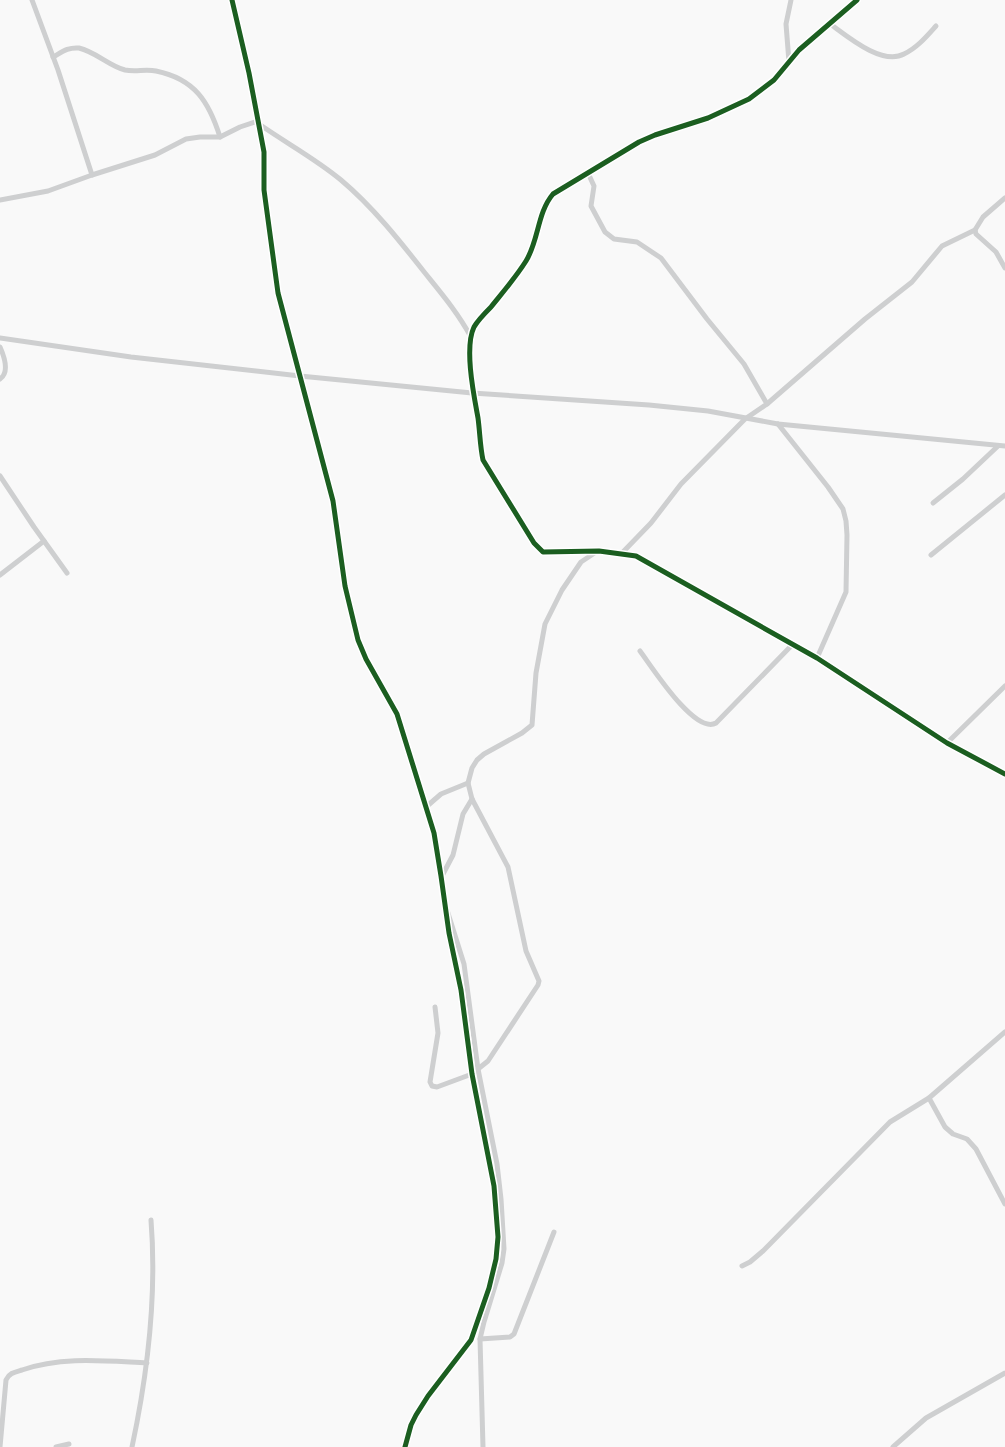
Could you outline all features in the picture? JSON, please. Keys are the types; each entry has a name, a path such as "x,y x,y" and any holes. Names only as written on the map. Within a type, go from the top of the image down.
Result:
{"street":[{"path":"32,0 92,175"},
{"path":"232,0 264,152 264,190 278,293 332,501 345,586 356,632 366,659 397,714 434,834 442,876 449,934 461,990 472,1074 494,1186 498,1237 496,1260 489,1288 471,1340 428,1396 416,1415 405,1447"},
{"path":"789,62 786,24 791,0"},
{"path":"857,0 804,45 774,80 749,100 708,118 639,142 553,194 544,207 533,247 526,261 475,326 471,338 472,393 478,419 480,447 484,460 534,543 540,549 548,553 599,551 622,553 644,559 793,644 947,743 1005,774"},
{"path":"829,23 876,54 888,57 904,55 913,49 936,26"},
{"path":"53,58 65,50 80,48 126,70 155,71 174,76 193,88 205,102 212,114 220,137"},
{"path":"0,199 29,196 48,191 155,155 193,137 220,137 240,127 259,123 342,180 367,205 399,239 447,299 460,316 471,338"},
{"path":"588,173 594,186 591,206 605,232 614,239 637,242 661,258 744,364 767,404"},
{"path":"622,553 652,523 681,484 745,419 767,404 865,319 912,282 942,246 975,230 983,217 1005,198"},
{"path":"975,230 976,234 996,252 1005,268"},
{"path":"0,338 131,357 300,376 472,393 649,405 708,411 778,424 1005,446"},
{"path":"0,347 6,370 0,379"},
{"path":"778,424 828,486 842,509 846,521 846,592 816,658"},
{"path":"933,503 963,479 998,446"},
{"path":"0,476 67,573"},
{"path":"931,555 1005,495"},
{"path":"0,575 44,542"},
{"path":"478,1069 488,1061 539,981 526,951 508,867 472,799 468,783 472,768 477,760 532,725 536,673 545,624 562,590 581,562 599,551"},
{"path":"640,651 682,707 701,723 709,725 716,723 793,644"},
{"path":"947,743 1005,686"},
{"path":"426,807 442,794 468,783"},
{"path":"442,876 453,855 463,814 472,799"},
{"path":"444,900 464,964 478,1069 502,1199 504,1250 502,1263 480,1340 482,1447"},
{"path":"435,1007 438,1033 430,1082 432,1086 437,1087 472,1074"},
{"path":"742,1266 763,1251 890,1122 929,1098 1005,1032"},
{"path":"929,1098 945,1127 949,1131 967,1139 976,1149 1005,1204"},
{"path":"132,1447 147,1363 153,1300 151,1220"},
{"path":"480,1340 510,1337 514,1334 554,1232"},
{"path":"0,1447 6,1380 10,1374 38,1364 56,1361 101,1360 147,1363"},
{"path":"893,1447 926,1418 1005,1373"},
{"path":"56,1447 69,1444"}],"cycle path":[{"path":"232,0 249,73 264,152 264,190 278,293 333,501 345,586 358,640 366,659 397,714 434,833 449,933 461,990 472,1074 494,1186 498,1237 496,1259 489,1288 471,1340 428,1396 416,1415 405,1447"},
{"path":"857,0 799,50 774,80 749,99 708,118 639,142 553,194 544,210 526,261 474,327 471,336 471,372 481,450 483,460 534,543 543,552 599,551 636,556 817,658 947,743 1005,774"}]}
